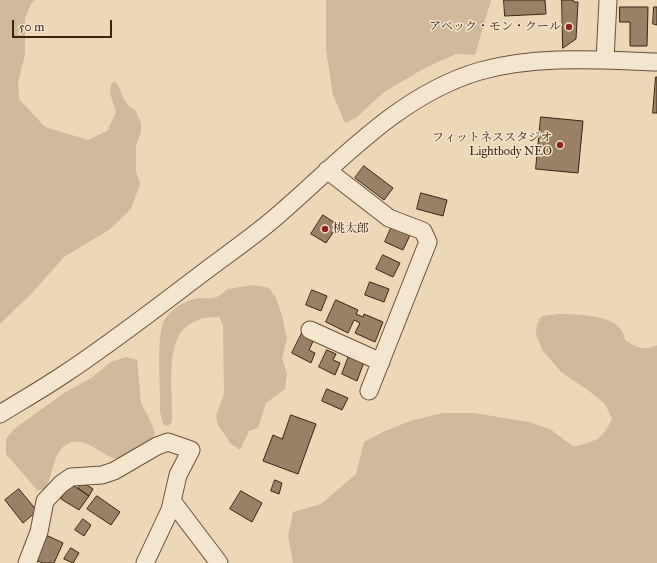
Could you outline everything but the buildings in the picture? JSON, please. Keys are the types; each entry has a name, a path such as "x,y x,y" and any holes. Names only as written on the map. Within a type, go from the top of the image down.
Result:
{"street":[{"path":"605,60 608,0"},
{"path":"0,414 64,375 169,298 276,217 327,170 382,123 439,87 479,71 511,64 546,60 657,62"},
{"path":"327,170 389,218 423,231 428,242 369,391"},
{"path":"310,330 380,362"},
{"path":"27,563 39,532 45,501 61,484 71,477 96,476 114,471 157,446 168,442 191,450 182,465 170,510 145,563"},
{"path":"172,501 219,563"}],"shaded area":[{"path":"0,0 35,0 31,4 25,18 25,55 18,82 19,99 45,127 88,140 107,131 116,112 110,93 111,84 115,81 125,101 135,110 141,123 141,132 136,145 136,172 140,184 131,209 109,230 64,257 32,293 0,324"},
{"path":"326,0 491,0 475,55 456,54 425,68 384,92 356,118 345,123 333,95 326,50"},
{"path":"254,285 269,288 276,298 282,316 287,338 282,358 287,374 285,389 266,403 258,428 249,431 240,450 231,444 218,425 216,416 224,394 223,325 219,317 199,320 186,327 177,339 171,370 172,422 168,426 163,424 160,412 159,353 161,331 167,316 181,304 188,301 200,298 213,298 222,294 227,289"},
{"path":"559,314 594,316 618,326 623,333 625,340 633,345 641,348 648,348 657,345 657,563 293,563 288,536 293,512 321,504 356,474 364,442 385,431 410,421 443,413 474,413 529,422 550,429 574,447 598,439 605,432 612,419 605,404 561,372 543,351 536,335 537,324 542,316"},
{"path":"126,357 137,360 141,403 152,424 155,434 148,444 133,456 122,460 116,459 83,442 76,441 70,443 59,451 50,479 45,489 37,490 6,454 6,439 14,429 64,393 91,378 111,362"}],"place":[{"name":"アベック・モン・クール","path":"569,27"},
{"name":"フィットネススタジオ Lightbody NEO","path":"560,145"},
{"name":"桃太郎","path":"325,229"}]}
